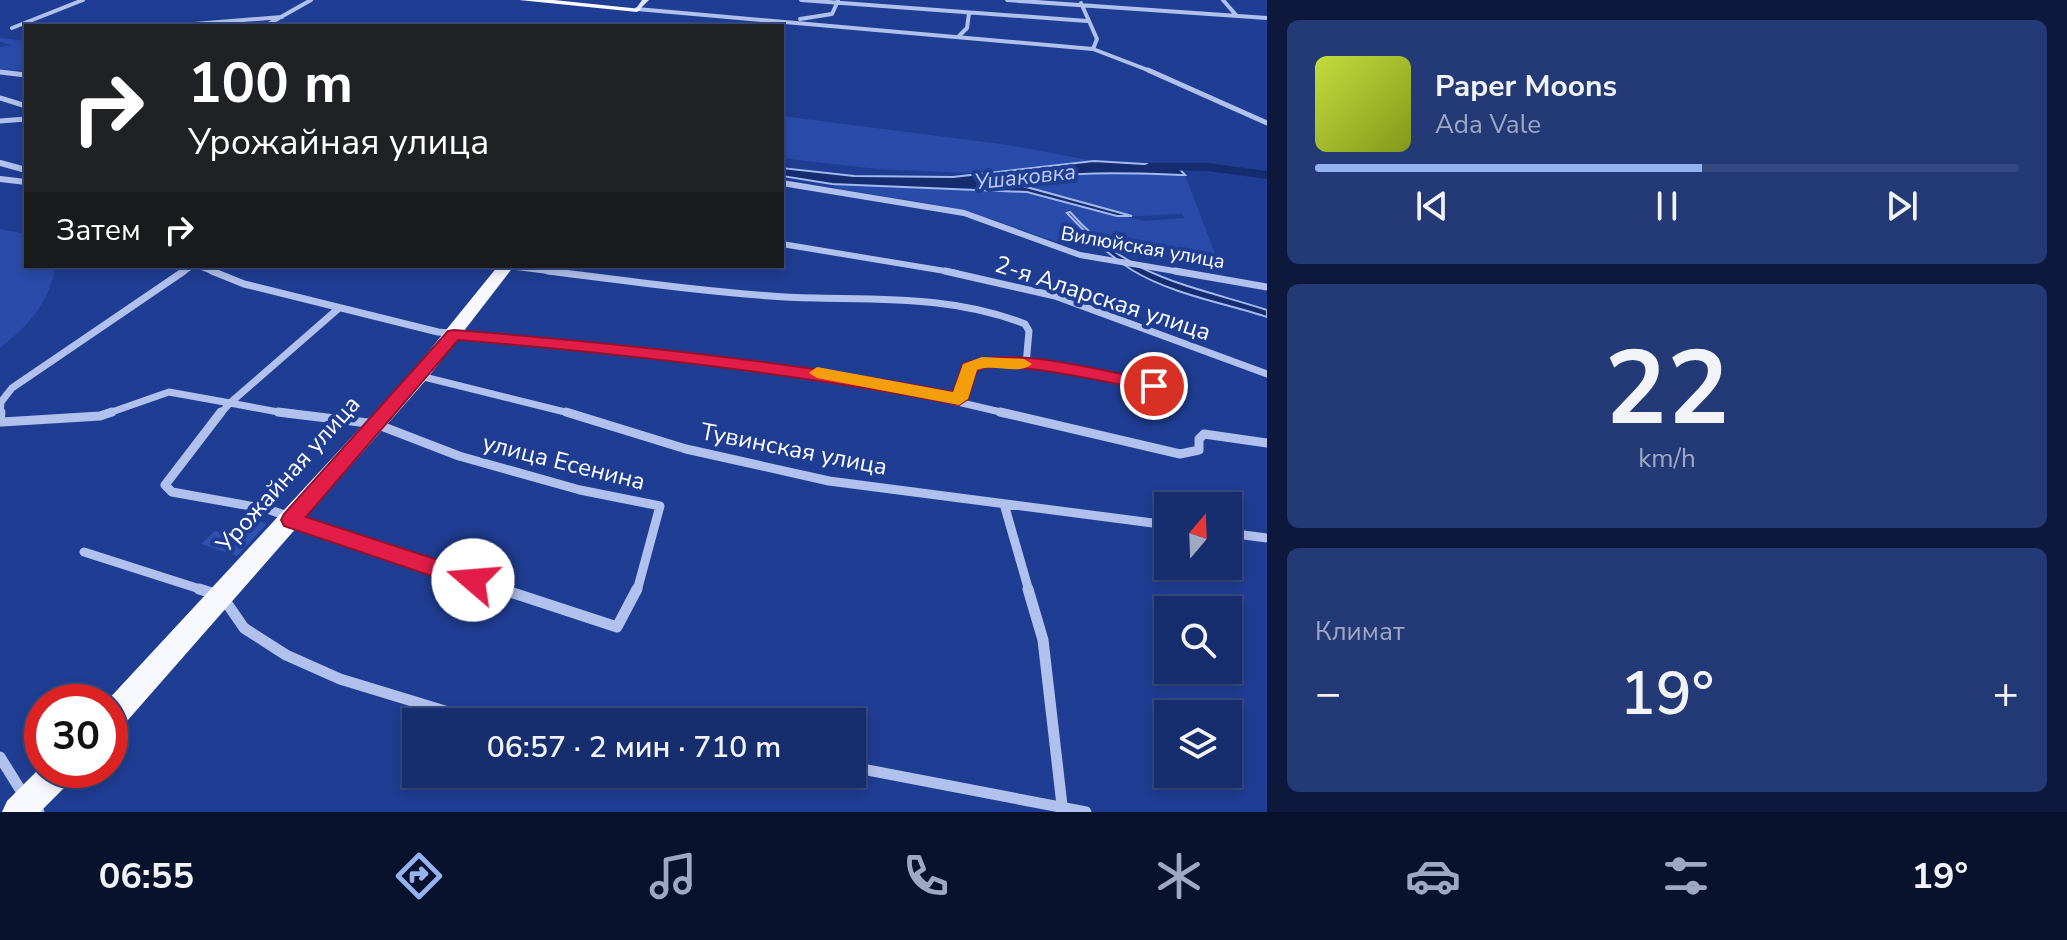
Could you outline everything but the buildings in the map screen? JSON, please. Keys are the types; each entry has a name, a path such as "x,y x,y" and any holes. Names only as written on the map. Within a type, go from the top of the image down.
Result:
{"main road":[{"path":"523,0 637,9"},
{"path":"627,19 637,9"},
{"name":"Урожайная улица","path":"128,699 419,376 506,268"},
{"path":"29,809 46,788"}],"street":[{"path":"24,30 12,28 83,0"},
{"path":"269,24 311,0"},
{"path":"637,9 646,0"},
{"path":"801,0 1087,21"},
{"path":"1007,0 1081,2 1267,18"},
{"path":"1128,0 1131,8"},
{"path":"1178,0 1188,12"},
{"path":"1223,0 1236,15"},
{"path":"1032,1 1037,18"},
{"path":"785,21 826,16 838,2"},
{"path":"1081,2 1097,39 1093,49"},
{"path":"637,9 1093,49 1128,61 1267,123"},
{"path":"959,36 967,28 969,13"},
{"path":"194,24 282,17"},
{"path":"0,72 24,75"},
{"path":"0,98 24,105"},
{"path":"0,121 24,119"},
{"path":"0,163 24,169"},
{"path":"0,179 24,182"},
{"name":"Вилюйская улица","path":"784,183 964,213 1028,238 1093,258 1267,287"},
{"name":"2-я Аларская улица","path":"784,244 1007,283 1170,336 1267,374"},
{"path":"189,268 12,388 1,402 1,422 100,416 169,392 306,417 376,424"},
{"path":"203,268 230,280 454,335 638,350 824,374 959,399 1180,454 1199,450 1199,439 1204,434 1267,443"},
{"path":"525,268 761,296 902,301 986,310 1025,324 1029,331 1026,364"},
{"path":"291,520 267,509 172,492 165,485 190,447 232,403 339,308"},
{"path":"959,399 969,367 982,362 1026,364 1154,386"},
{"name":"Тувинская улица","path":"419,376 563,411 686,449 829,481 1154,523"},
{"name":"улица Есенина","path":"291,520 617,627 636,594 660,506 580,490 459,456 376,424"},
{"path":"1004,504 1043,640 1062,805"},
{"path":"1242,535 1267,538"},
{"path":"84,552 222,596 244,628 286,655 340,679 435,708"},
{"path":"0,757 29,809"},
{"path":"866,770 1086,812"}],"shaded area":[{"path":"0,38 24,41 24,71 0,69 0,47 12,45 0,42"},
{"path":"784,116 1008,145 1094,161 967,173 877,169 784,158"},
{"path":"1115,172 1185,175 1218,261 1054,241 992,219 926,203 835,188 832,184 994,188 1027,192 1144,221 1185,218 1182,214 1132,216 1010,183"},
{"path":"0,229 24,234 24,268 55,270 47,294 35,314 0,348"}],"water":[{"path":"1094,161 1177,166 1185,175 1076,174 1012,183 1132,216 1117,216 1027,192 832,184 784,176 784,168 854,176 953,177"},
{"name":"Ушаковка","path":"1070,212 1114,252 1137,265 1186,285 1267,310 1267,317 1181,292 1147,278 1106,251 1067,213"}],"waterway":[{"name":"Ушаковка","path":"1149,167 1208,167 1267,175"}],"slow traffic":[{"path":"817,373 959,399 969,367 982,362 1024,364"}],"route":[{"path":"473,580 291,520 454,335 638,350 855,378 959,399 969,367 982,362 1026,364 1154,386"}]}
